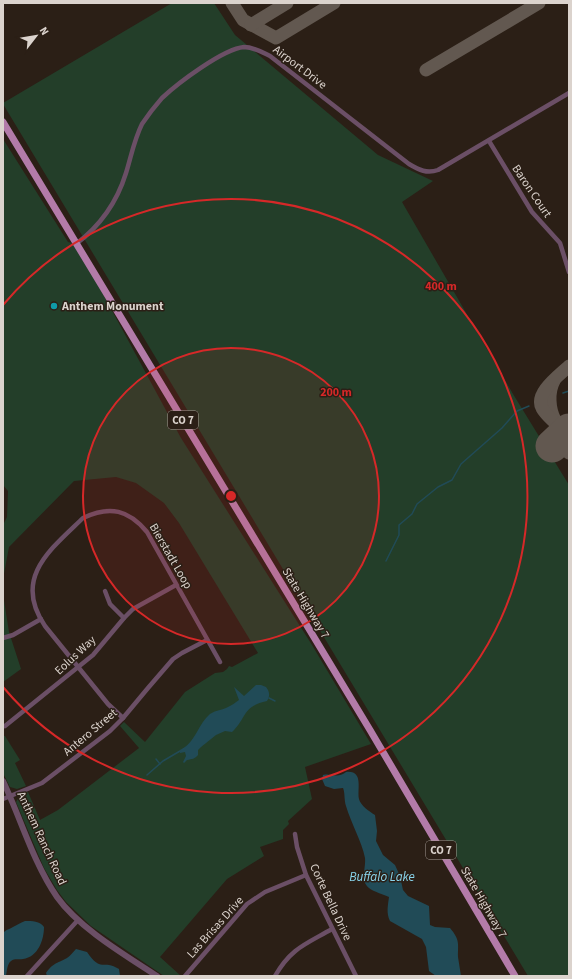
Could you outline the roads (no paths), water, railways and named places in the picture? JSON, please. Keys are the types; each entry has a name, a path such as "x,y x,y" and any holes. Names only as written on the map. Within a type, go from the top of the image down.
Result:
{"main road":[{"name":"CO 7","path":"3,122 76,244"},
{"name":"State Highway 7","path":"76,244 366,723 515,976"}],"street":[{"name":"Airport Drive","path":"76,244 95,228 115,201 123,182 138,133 149,113 169,92 217,58 234,50 244,47 256,49 270,56 409,164 424,172 438,170 569,93"},
{"name":"Baron Court","path":"489,141 532,212 560,243 569,272"},
{"name":"Bierstadt Loop","path":"124,718 108,704 78,668 40,619 34,603 33,588 39,566 60,540 83,518 92,514 112,510 129,515 138,522 147,532 220,662"},
{"name":"Eolus Way","path":"5,726 93,655 124,618 142,604 176,585"},
{"path":"105,591 110,604 124,618"},
{"path":"3,638 13,635 40,619"},
{"name":"Antero Street","path":"3,799 42,783 51,777 110,731 124,718 173,660 182,653 207,640"},
{"name":"Anthem Ranch Road","path":"3,781 45,878 58,898 78,920 121,952 157,976"},
{"name":"Corte Bella Drive","path":"295,834 297,847 306,875 356,976"},
{"name":"Las Brisas Drive","path":"185,976 247,904 265,892 306,875"},
{"path":"27,976 78,920"},
{"path":"275,976 284,962 295,951 332,929"}],"water":[{"path":"256,685 266,687 269,694 267,701 253,706 249,709 232,732 225,731 216,735 198,750 197,756 193,759 187,760 184,763 183,762 186,756 185,752 180,753 180,750 193,739 204,720 212,713 239,700 234,687 244,696"},
{"name":"Buffalo Lake","path":"346,772 352,772 357,777 359,799 361,804 375,815 377,831 376,841 383,855 395,865 400,876 403,890 408,896 429,906 430,925 435,927 450,928 455,936 458,942 458,957 461,976 436,976 429,971 426,947 422,939 390,921 388,912 389,897 373,891 366,885 364,878 365,858 346,806 343,788 334,789 325,786 322,779 323,775 340,775"},
{"path":"25,921 38,922 44,927 43,937 39,947 33,955 28,958 11,961 8,966 6,976 3,976 4,932"},
{"path":"76,949 87,952 99,964 114,966 119,969 120,976 47,976 46,973 51,967 67,958"}],"waterway":[{"path":"563,393 569,391"},
{"path":"386,561 399,535 399,525 412,514 417,504 438,487 452,480 461,464 502,428 517,411 529,406"},
{"path":"269,698 275,701"},
{"path":"147,775 163,761 180,751"},
{"path":"156,759 160,764"}],"place":[{"name":"Anthem Monument","path":"54,306"}]}
